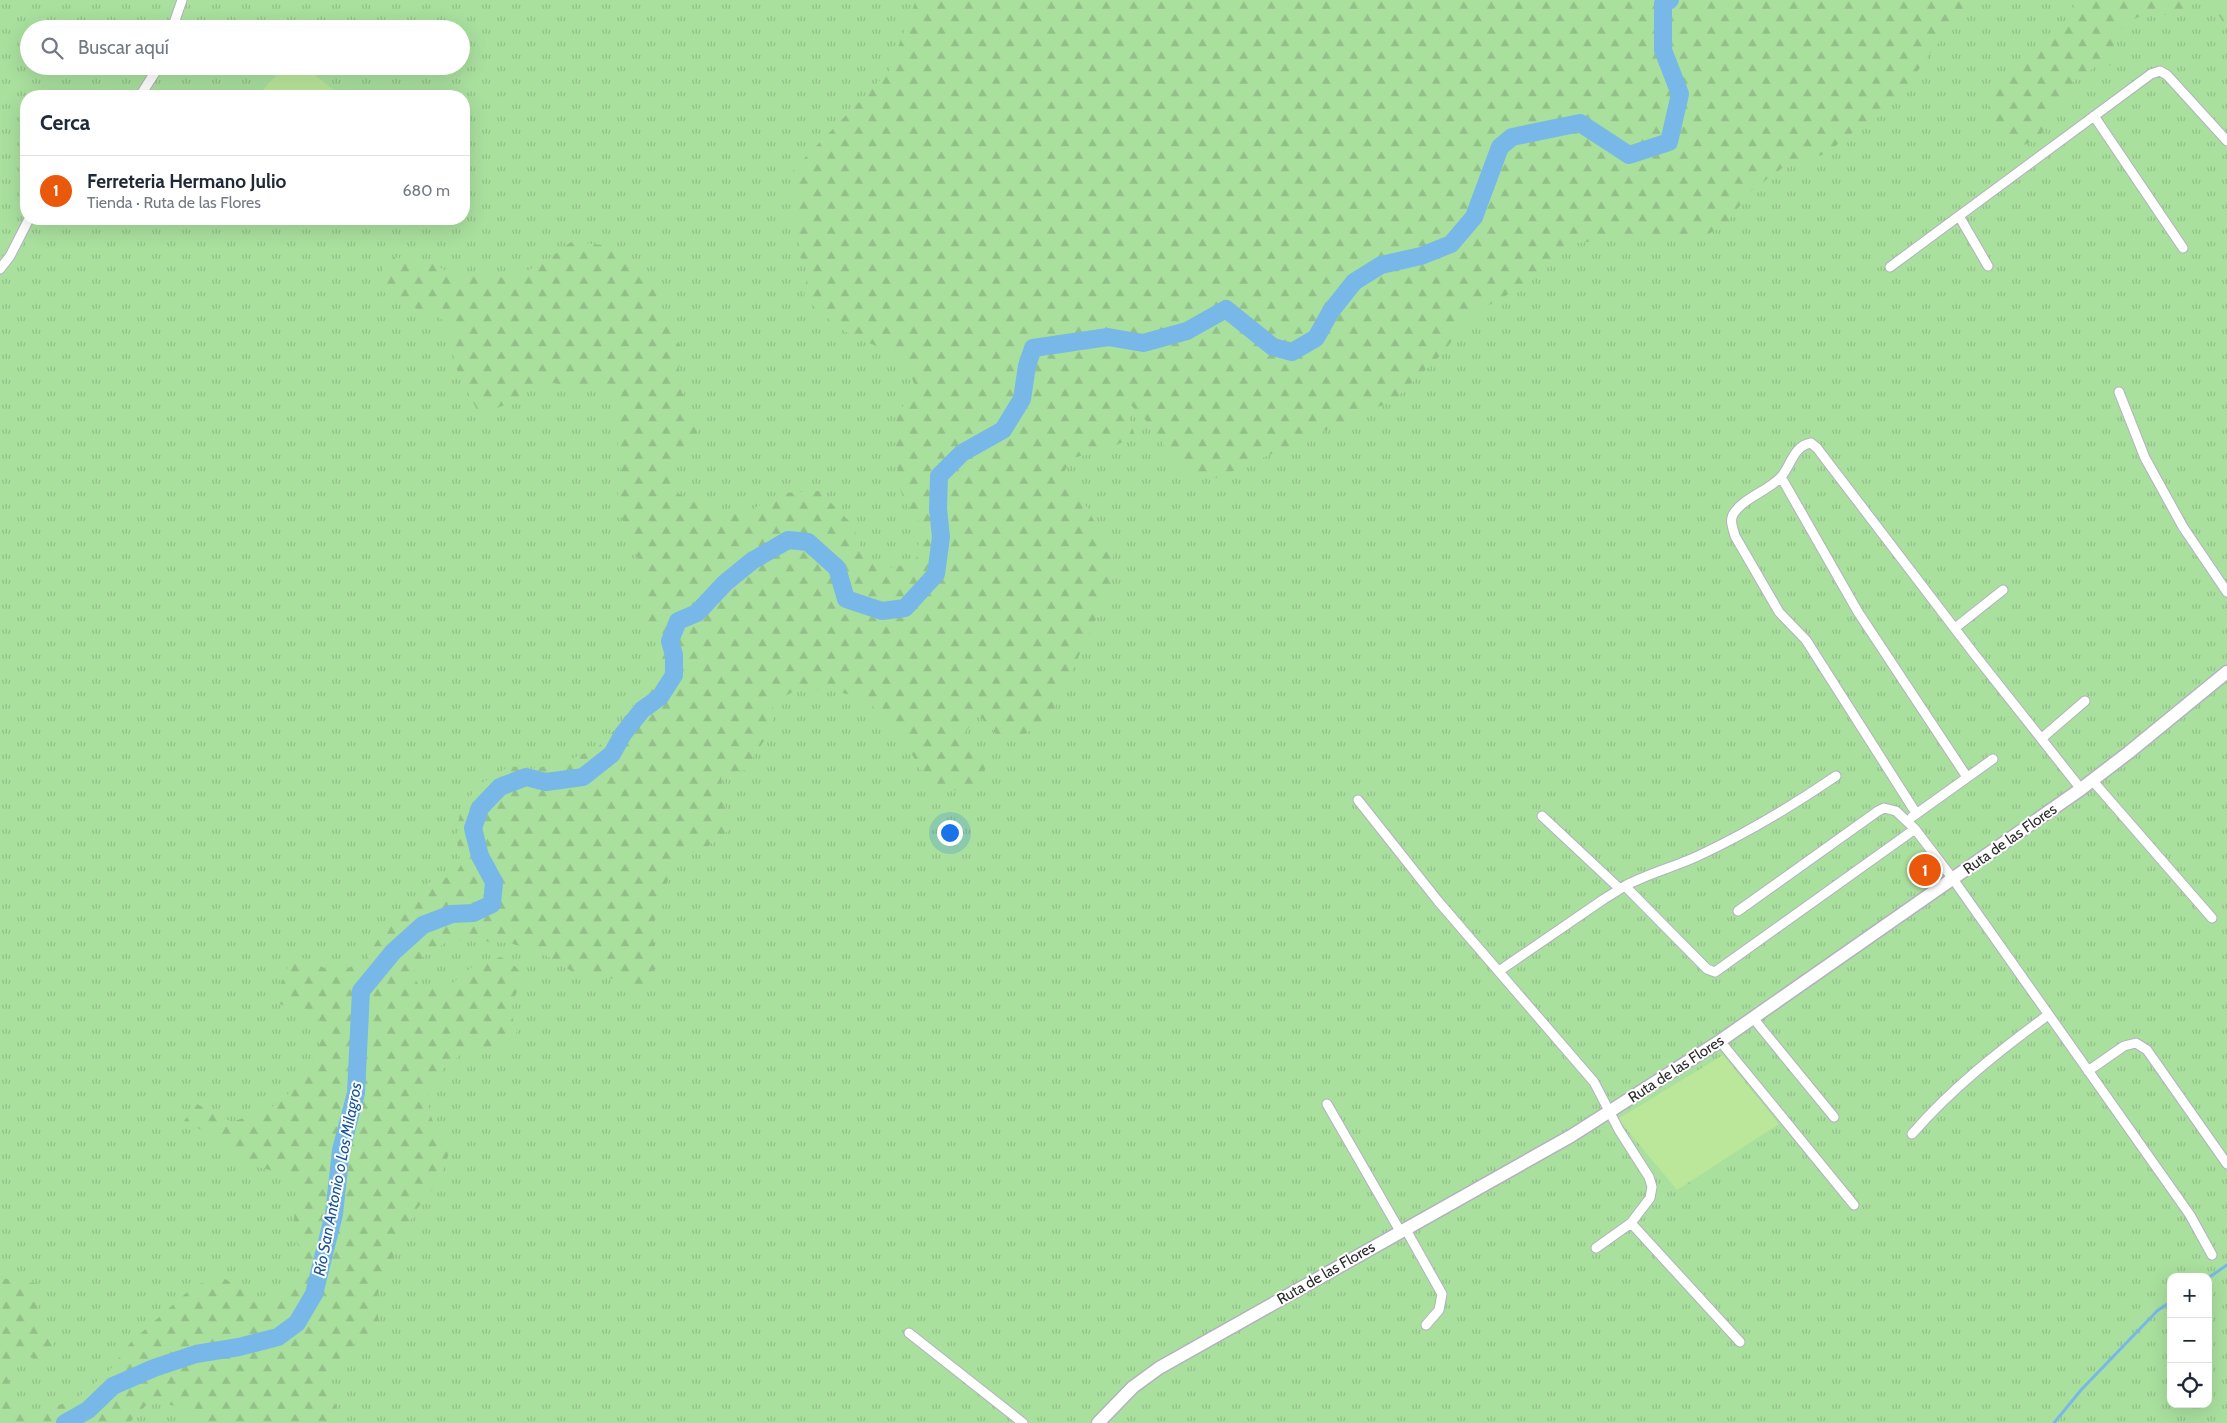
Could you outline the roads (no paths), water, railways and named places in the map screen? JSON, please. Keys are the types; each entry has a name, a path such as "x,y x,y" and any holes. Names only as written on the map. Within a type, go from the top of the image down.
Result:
{"main road":[{"name":"Ruta de las Flores","path":"1098,1423 1133,1387 1159,1368 1529,1160 1609,1112 1720,1041 2081,789 2226,673"}],"street":[{"path":"175,20 182,0"},
{"path":"1890,267 2151,74 2160,71 2168,75 2227,141"},
{"path":"144,90 153,75"},
{"path":"2094,116 2182,248"},
{"path":"1959,216 1988,266"},
{"path":"0,269 10,256 26,225"},
{"path":"2119,392 2150,467 2183,527 2227,592"},
{"path":"1916,813 1806,640 1779,612 1736,536 1731,523 1733,514 1781,477 1798,449 1804,444 1811,443 1817,448 1954,628 2081,789"},
{"path":"1781,477 1858,612 1967,777"},
{"path":"1954,628 2003,590"},
{"path":"2042,738 2085,702"},
{"path":"1909,822 1916,813 1993,759"},
{"path":"1499,971 1623,887 1644,876 1686,862 1726,843 1776,816 1836,776"},
{"path":"2092,780 2212,918"},
{"path":"1358,800 1438,901 1594,1082 1618,1130 1650,1176 1652,1188 1650,1198 1631,1223 1596,1248"},
{"path":"1738,911 1878,811 1891,808 1909,822 1953,879 2190,1215 2212,1254"},
{"path":"1542,816 1623,887 1707,969 1715,972 1915,829"},
{"path":"1912,1134 1935,1107 1990,1058 2048,1014"},
{"path":"1753,1018 1834,1117"},
{"path":"1720,1041 1854,1205"},
{"path":"2088,1072 2124,1046 2136,1043 2147,1050 2227,1164"},
{"path":"1327,1104 1442,1294 1439,1310 1426,1325"},
{"path":"1631,1223 1740,1342"},
{"path":"909,1333 1023,1423"}],"waterway":[{"name":"Río San Antonio o Los Milagros","path":"1662,0 1663,4"},
{"name":"Río San Antonio o Los Milagros","path":"65,1423 88,1410 113,1386 154,1368 196,1354 239,1347 278,1337 297,1323 314,1294 334,1214 341,1150 356,1093 361,991 393,952 423,925 452,914 473,913 492,904 494,882 480,856 473,828 480,808 500,787 526,777 546,782 583,777 612,754 623,734 642,710 660,697 674,675 674,655 670,641 678,621 697,613 725,583 752,561 788,540 808,542 837,568 846,599 882,611 905,608 936,574 941,537 938,509 939,476 962,453 1003,430 1022,399 1027,366 1033,348 1108,337 1143,343 1187,331 1226,309 1273,347 1292,352 1316,338 1331,311 1354,282 1381,265 1421,256 1451,244 1474,217 1500,147 1512,137 1580,123 1629,155 1669,142 1680,94 1663,50 1663,4 1670,0"},
{"path":"2212,1275 2227,1265"},
{"path":"2054,1423 2081,1390 2158,1310 2167,1304"}],"place":[{"name":"Ferreteria Hermano Julio","path":"1925,870"}]}
